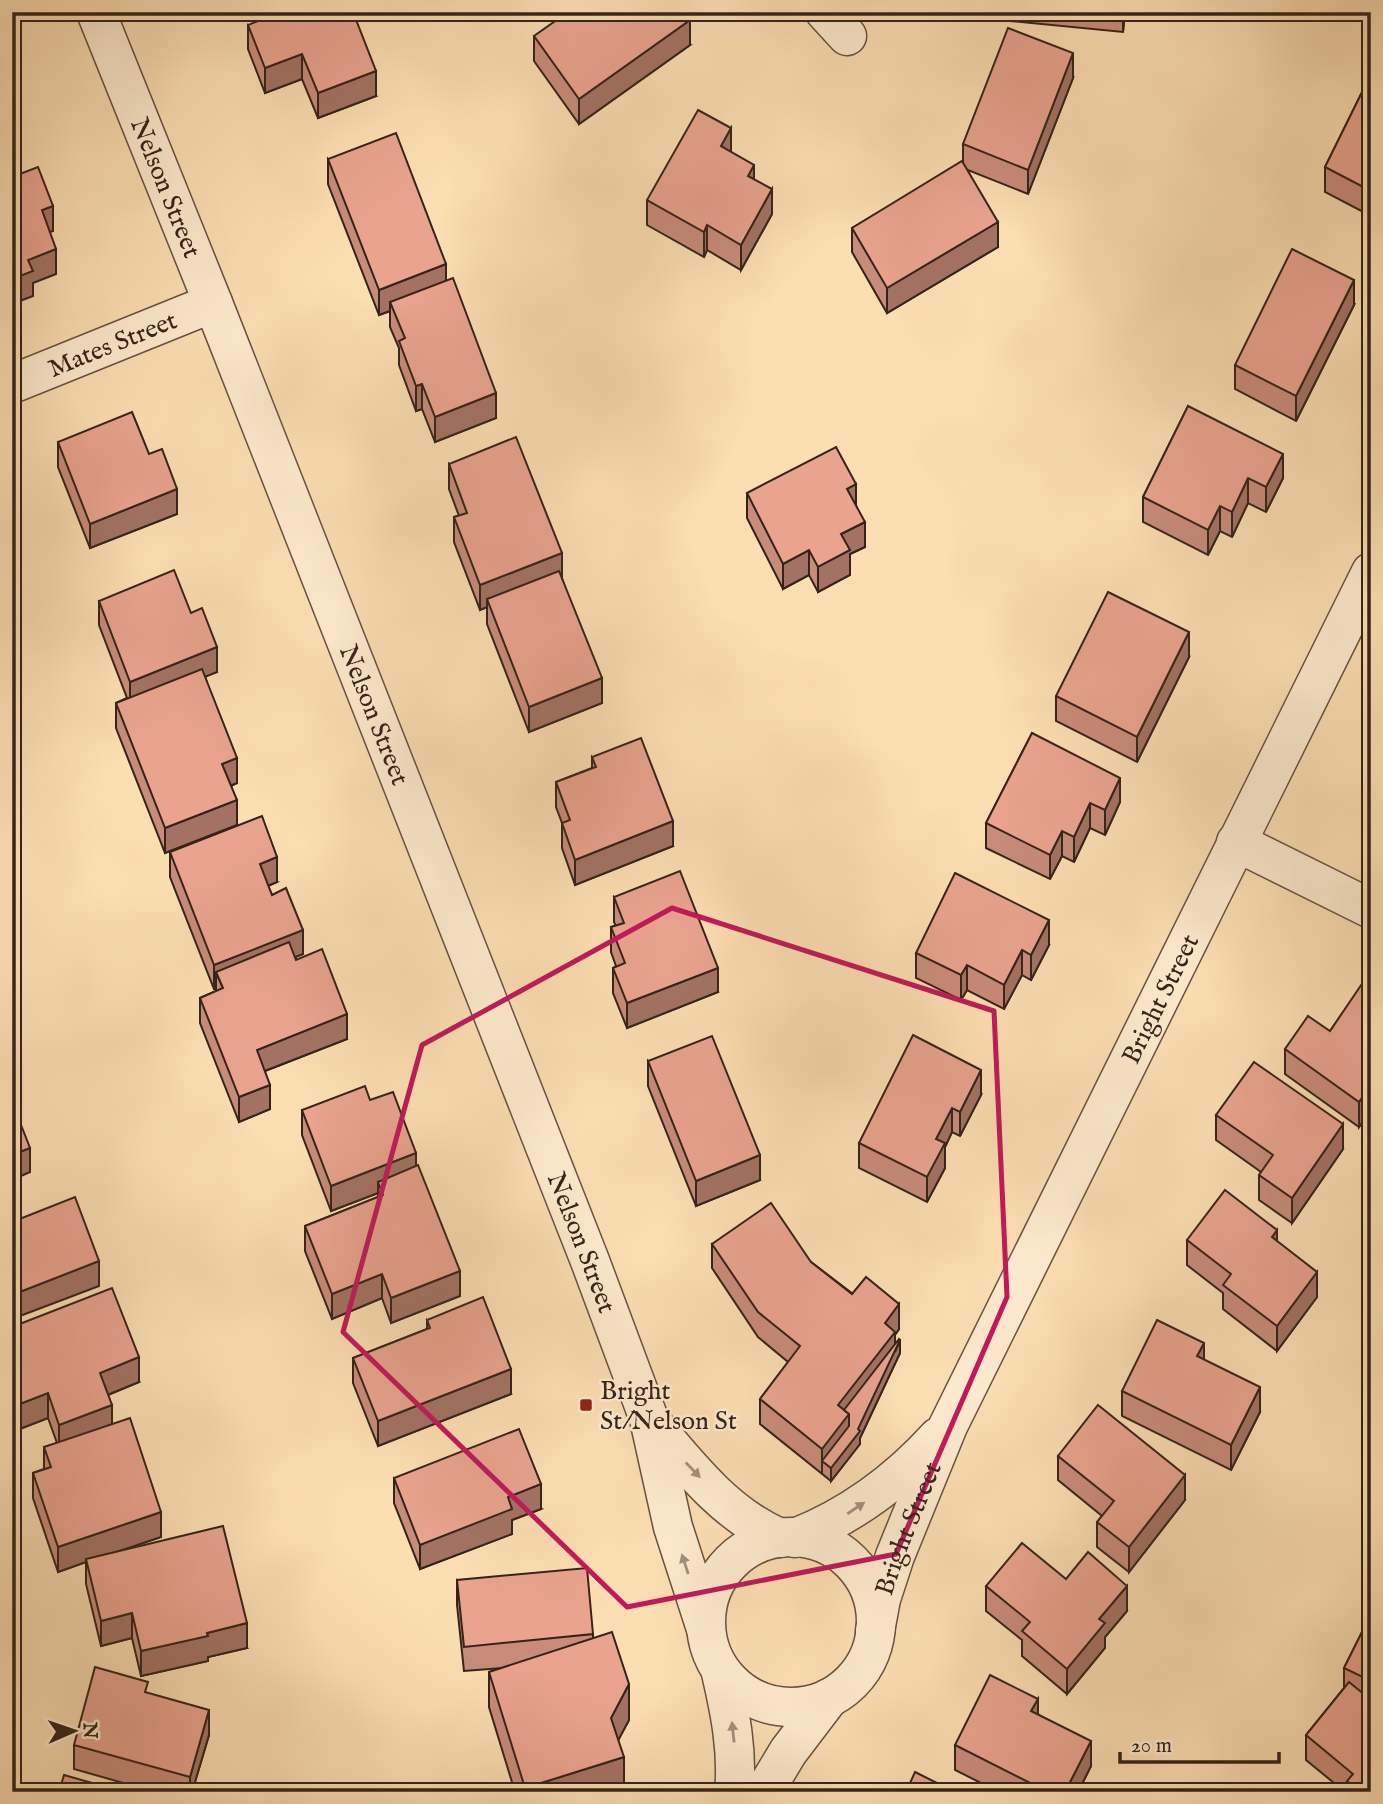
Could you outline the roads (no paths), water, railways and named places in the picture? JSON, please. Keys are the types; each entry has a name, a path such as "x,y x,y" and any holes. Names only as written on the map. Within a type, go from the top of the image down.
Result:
{"street":[{"name":"Nelson Street","path":"96,12 590,1261 649,1419 673,1527 706,1629"},
{"name":"Mates Street","path":"12,384 213,303"},
{"name":"Bright Street","path":"875,1631 881,1599 895,1556 948,1426 1371,572"},
{"path":"1236,842 1371,909"},
{"name":"Nelson Street","path":"649,1419 716,1495 759,1527 788,1538"},
{"name":"Bright Street","path":"788,1538 834,1521 868,1500 913,1465 948,1426"},
{"path":"734,1792 736,1774 731,1720 721,1673 711,1655 706,1629 707,1607 711,1594 732,1561 751,1547 769,1539 788,1538 823,1543 853,1562 861,1572 871,1595 875,1631 863,1664 845,1686 829,1698 788,1752 764,1792"},
{"path":"721,1673 738,1689 763,1701 810,1705 829,1698"}],"place":[{"name":"Bright St/Nelson St","path":"586,1405"}]}
